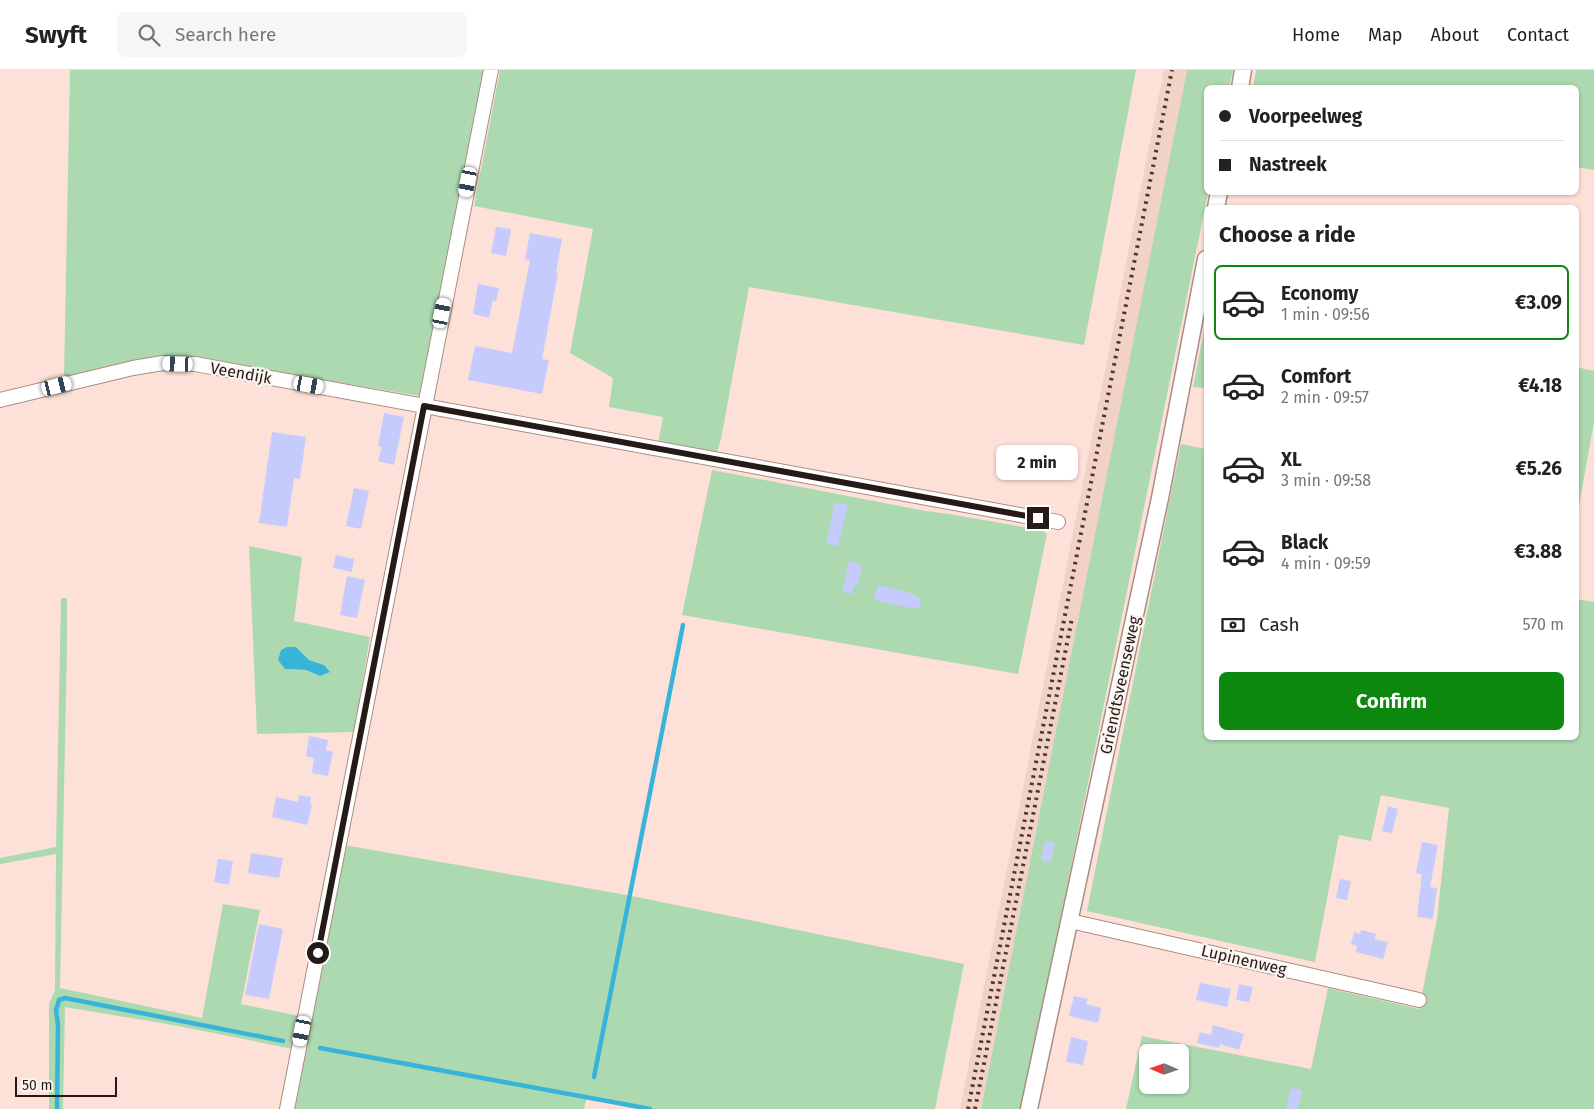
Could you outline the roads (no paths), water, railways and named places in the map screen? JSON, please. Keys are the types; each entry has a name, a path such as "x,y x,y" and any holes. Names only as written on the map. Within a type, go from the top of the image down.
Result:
{"street":[{"path":"287,1109 490,70"},
{"path":"1240,85 1243,70"},
{"name":"Griendtsveenseweg","path":"1029,1109 1160,498 1204,269"},
{"name":"Veendijk","path":"0,400 133,368 162,363 194,364 1058,522"},
{"name":"Lupinenweg","path":"1070,921 1419,1000"}],"water":[{"path":"287,647 296,647 309,660 324,665 330,672 320,676 306,670 285,669 278,660 281,650"}],"waterway":[{"path":"594,1077 683,625"},
{"path":"57,1109 58,1025 56,1010 59,1000 65,998 283,1041"},
{"path":"320,1048 650,1109"}],"railway":[{"path":"968,1109 1172,70"},
{"path":"975,1109 1072,618"}]}
